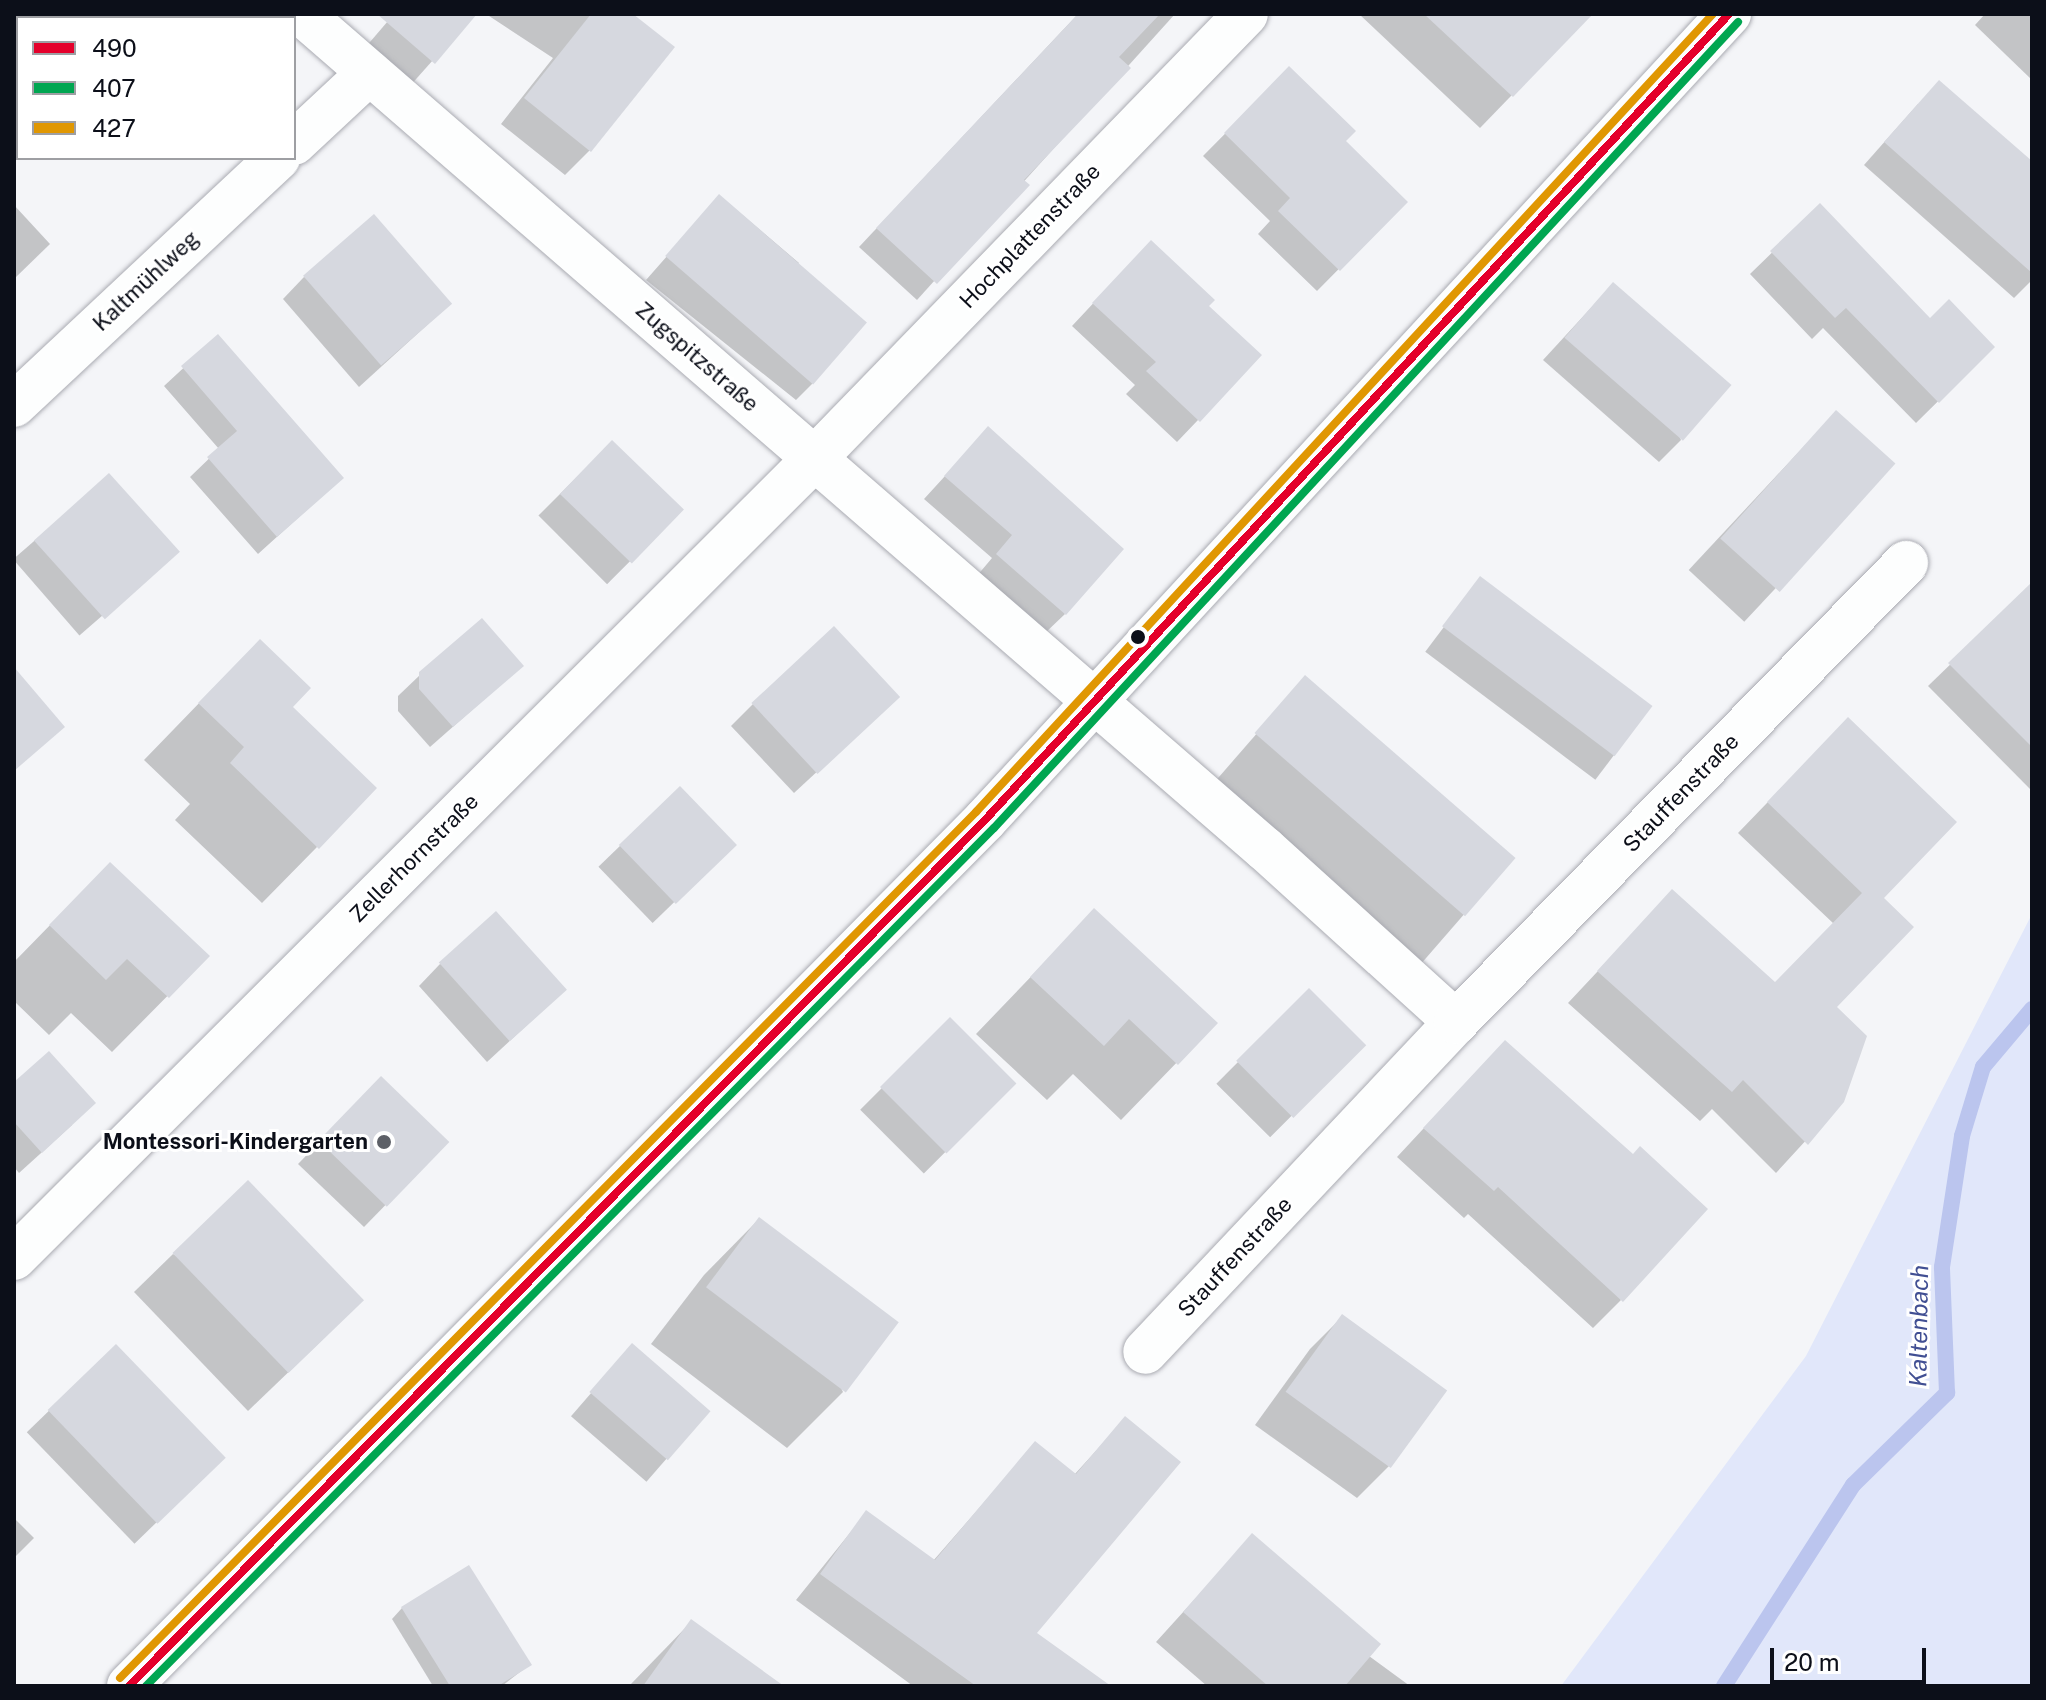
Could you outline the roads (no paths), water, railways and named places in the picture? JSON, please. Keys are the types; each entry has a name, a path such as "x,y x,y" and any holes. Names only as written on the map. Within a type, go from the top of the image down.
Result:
{"street":[{"name":"Zugspitzstraße","path":"302,14 1091,701"},
{"name":"Hochplattenstraße","path":"814,459 1246,14"},
{"path":"129,1686 985,820 1091,701 1729,14"},
{"path":"296,141 369,73"},
{"name":"Kaltmühlweg","path":"14,405 276,160"},
{"name":"Zellerhornstraße","path":"14,1258 814,459"},
{"name":"Stauffenstraße","path":"1145,1352 1456,1022 1906,563"},
{"path":"1091,701 1265,849 1456,1022"}],"waterway":[{"name":"Kaltenbach","path":"1724,1686 1853,1485 1947,1393 1942,1267 1962,1136 1983,1067 2032,1009"}],"place":[{"name":"Montessori-Kindergarten","path":"384,1142"}]}
